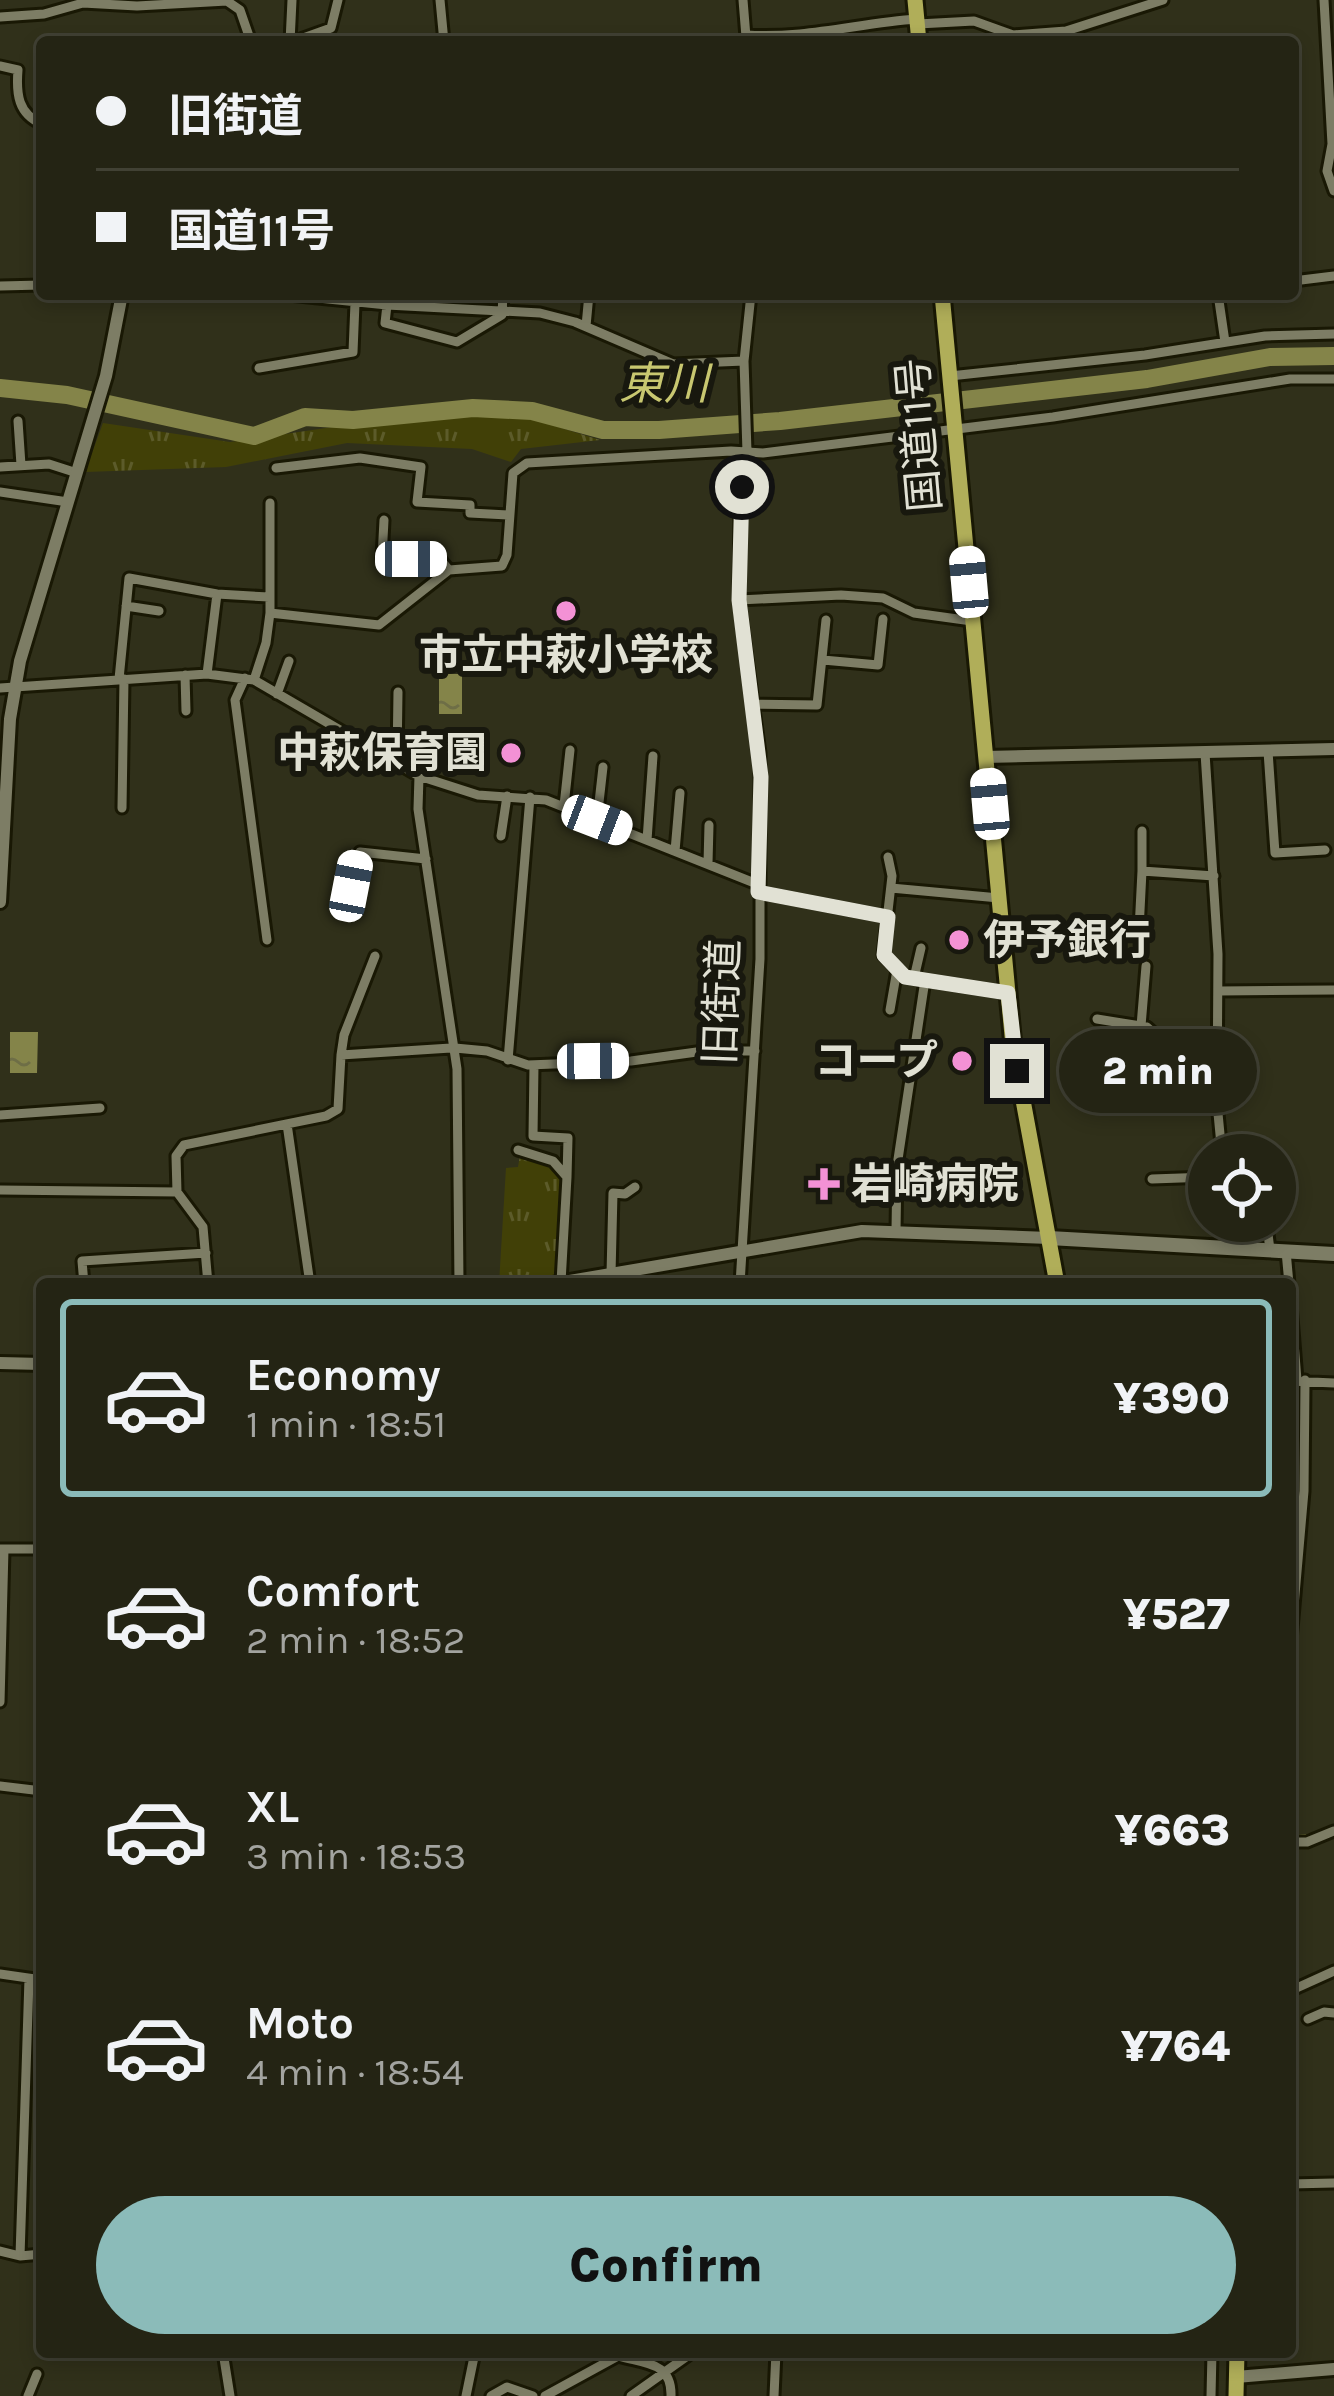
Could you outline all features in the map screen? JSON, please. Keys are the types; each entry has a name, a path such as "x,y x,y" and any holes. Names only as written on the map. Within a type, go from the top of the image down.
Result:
{"highway":[{"path":"915,0 918,28"},
{"name":"国道11号","path":"943,300 1008,993 1020,1096 1056,1278"},
{"path":"1236,2396 1237,2358"}],"main road":[{"path":"1049,1238 1334,1254"}],"street":[{"path":"291,36 292,0"},
{"path":"316,36 331,28 338,0"},
{"path":"440,0 443,36"},
{"path":"743,0 746,36"},
{"path":"808,36 880,21 918,28 974,21 1013,35 1066,32 1163,0"},
{"path":"1324,0 1332,144 1327,171 1334,190"},
{"path":"0,17 44,14 83,3 227,1 240,10 249,36"},
{"path":"0,66 18,70 16,87 22,110 36,122"},
{"path":"1299,280 1334,276"},
{"path":"0,286 36,284"},
{"path":"0,902 7,687 106,376 121,300"},
{"path":"330,300 540,314 586,326 673,364 744,361"},
{"path":"387,305 385,323 457,342 502,315 503,300"},
{"path":"586,326 589,300"},
{"name":"旧街道","path":"741,1278 759,1000 761,777 739,600 740,506 747,448 744,361 750,300"},
{"path":"1219,300 1225,342"},
{"path":"259,368 353,352 355,303"},
{"path":"950,381 1265,335 1334,334"},
{"path":"270,613 380,625 449,571 502,566 507,555 513,473 527,464 747,448 763,453 954,424 1053,418 1290,379 1334,379"},
{"path":"18,421 21,465"},
{"path":"276,468 360,458 422,467 417,502 470,505 470,513 508,515"},
{"path":"0,467 49,464 76,473"},
{"path":"0,492 68,502"},
{"path":"267,940 235,700 266,643 270,502"},
{"path":"384,520 382,558 440,559 449,571"},
{"path":"122,808 121,679 129,578 218,594 269,597"},
{"path":"207,674 218,594"},
{"path":"739,600 883,598 914,614 972,620"},
{"path":"126,606 160,611"},
{"path":"823,660 878,664 883,619"},
{"path":"752,704 817,705 826,620"},
{"path":"277,694 289,661"},
{"path":"7,687 184,674 250,679 419,776 478,795 530,797 563,806 757,888 888,917"},
{"path":"184,674 186,711"},
{"path":"398,692 398,760"},
{"path":"986,757 1334,749"},
{"path":"563,806 570,750"},
{"path":"1268,751 1275,853 1324,850"},
{"path":"1205,753 1220,991 1216,1057 1220,1134"},
{"path":"647,840 653,756"},
{"path":"597,820 603,767"},
{"path":"419,776 418,809 453,1048 460,1174 459,1278"},
{"path":"675,850 680,793"},
{"path":"501,836 507,796"},
{"path":"508,1060 530,797"},
{"path":"707,863 709,825"},
{"path":"1139,930 1142,831"},
{"path":"351,886 359,852 426,859"},
{"path":"888,857 891,888 884,955 897,970 919,979 1008,993"},
{"path":"1142,871 1214,876"},
{"path":"891,888 999,898"},
{"path":"896,1230 897,1166 921,948"},
{"path":"208,1278 203,1227 177,1192 176,1156 184,1144 326,1116 338,1109 344,1035 375,956"},
{"path":"1141,1026 1146,966"},
{"path":"890,1010 897,970"},
{"path":"1220,991 1334,990"},
{"path":"1097,1019 1141,1026 1168,1046 1216,1057"},
{"path":"341,1055 453,1048 488,1051 534,1065 704,1051 755,1052"},
{"path":"534,1065 533,1136 568,1138 561,1278"},
{"path":"1159,1103 1216,1101"},
{"path":"0,1115 100,1108"},
{"path":"287,1124 309,1278"},
{"path":"518,1150 553,1161 567,1178"},
{"path":"1152,1179 1188,1178"},
{"path":"611,1274 613,1193 626,1194 635,1186"},
{"path":"0,1190 177,1192"},
{"path":"586,1278 633,1277 744,1251 862,1231 1049,1238"},
{"path":"1273,1242 1286,1278"},
{"path":"83,1278 82,1261 206,1253"},
{"path":"0,1364 36,1364"},
{"path":"1296,1562 1304,1491 1297,1380 1334,1383"},
{"path":"0,1702 2,1550 36,1549"},
{"path":"0,1786 36,1790"},
{"path":"1296,1842 1334,1831"},
{"path":"1296,1988 1334,1971"},
{"path":"0,1974 36,1980"},
{"path":"20,2256 29,1979"},
{"path":"1308,2019 1334,2013"},
{"path":"1296,2184 1334,2183"},
{"path":"0,2251 36,2255"},
{"path":"224,2358 230,2396"},
{"path":"466,2396 475,2358"},
{"path":"545,2396 614,2358"},
{"path":"624,2358 666,2371 671,2396"},
{"path":"631,2396 684,2358"},
{"path":"774,2396 776,2358"},
{"path":"1211,2396 1212,2358"},
{"path":"1236,2378 1334,2368"},
{"path":"28,2396 37,2374"},
{"path":"491,2396 507,2387 532,2396"}],"green space":[{"path":"474,415 529,418 600,440 521,449 511,462 472,449 347,443 226,467 85,472 103,423 230,442 381,420"},
{"path":"520,1155 552,1164 562,1177 556,1278 499,1278 506,1168 518,1167"}],"water":[{"path":"439,674 462,674 462,714 439,714"},
{"path":"10,1032 38,1032 37,1073 10,1073"}],"waterway":[{"name":"東川","path":"0,388 67,395 254,436 305,417 353,420 473,408 532,411 603,430 659,430 780,421 1147,379 1270,357 1334,356"},
{"path":"1296,1836 1312,1835"}],"place":[{"name":"市立中萩小学校","path":"566,611"},
{"name":"中萩保育園","path":"511,753"},
{"name":"伊予銀行","path":"959,940"},
{"name":"コープ","path":"962,1061"},
{"name":"岩崎病院","path":"824,1184"}],"route":[{"path":"742,487 739,600 761,777 758,892 888,917 884,955 905,977 1008,993 1017,1071"}]}
